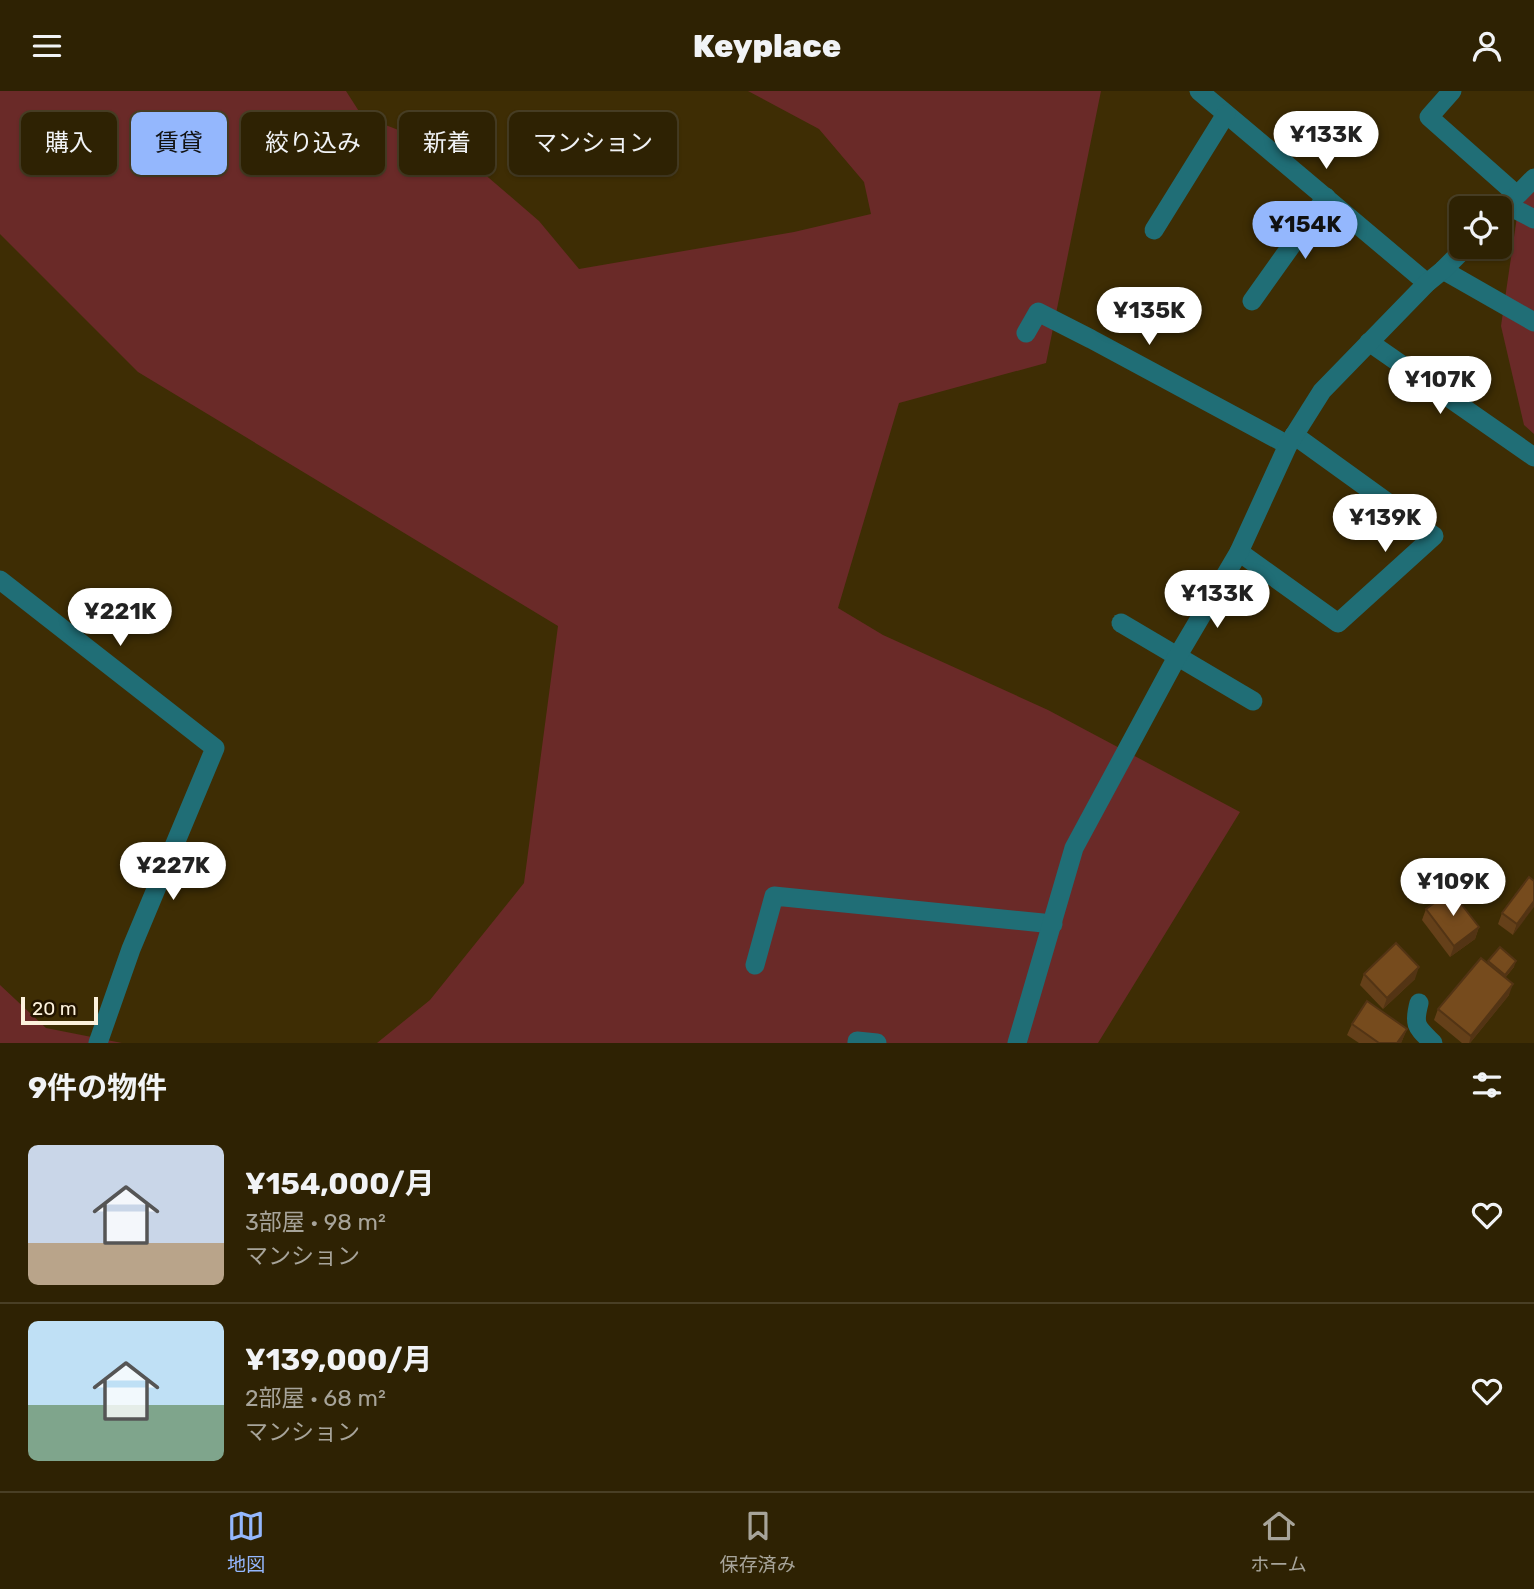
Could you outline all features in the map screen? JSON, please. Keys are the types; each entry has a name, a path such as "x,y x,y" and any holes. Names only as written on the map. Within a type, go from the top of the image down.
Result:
{"street":[{"path":"1199,91 1427,283"},
{"path":"1452,91 1429,117 1500,196"},
{"path":"1154,230 1226,114"},
{"path":"1512,201 1534,178"},
{"path":"1252,301 1326,197"},
{"path":"1512,207 1534,219"},
{"path":"1017,1043 1074,848 1177,657 1239,552 1291,440 1322,391 1427,283 1454,259"},
{"path":"1443,270 1534,322"},
{"path":"1026,333 1038,312 1291,440 1434,536 1338,623 1239,552"},
{"path":"1369,342 1534,457"},
{"path":"0,580 215,748 131,949 99,1043"},
{"path":"1121,623 1253,701"},
{"path":"755,965 774,896 1053,924"},
{"path":"1419,1003 1415,1018 1417,1027 1433,1043"},
{"path":"857,1043 877,1043"}],"shaded area":[{"path":"0,91 346,91 359,112 241,112 241,175 385,175 385,125 399,130 399,175 485,175 539,221 579,269 794,232 871,214 864,182 819,129 748,91 1101,91 1046,363 899,403 838,608 883,635 1048,710 1240,812 1098,1043 377,1043 430,1000 524,883 558,626 138,372 0,234"},
{"path":"1534,180 1534,434 1524,425 1501,326 1519,203"},
{"path":"0,985 46,1028 122,1043 0,1043"}],"building":[{"path":"1529,877 1534,881 1534,901 1517,924 1502,913"},
{"path":"1451,891 1479,927 1454,946 1426,909"},
{"path":"1396,943 1419,967 1387,998 1364,974"},
{"path":"1500,947 1516,961 1505,975 1488,961"},
{"path":"1481,958 1513,984 1471,1036 1438,1009"},
{"path":"1367,1001 1407,1029 1397,1043 1379,1043 1352,1024"}]}
